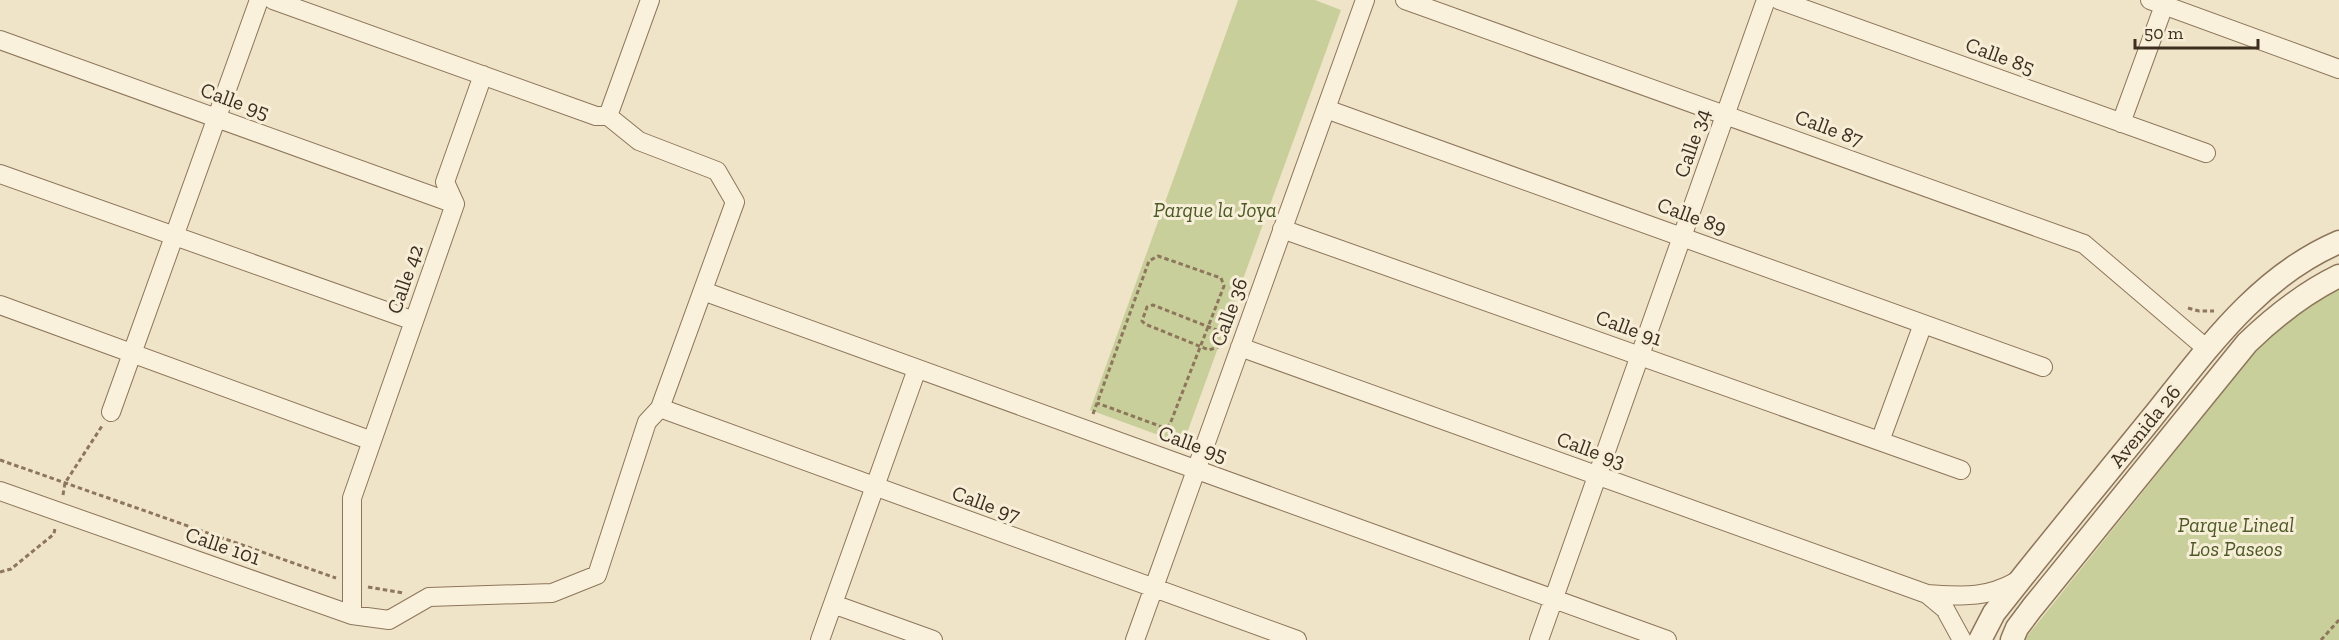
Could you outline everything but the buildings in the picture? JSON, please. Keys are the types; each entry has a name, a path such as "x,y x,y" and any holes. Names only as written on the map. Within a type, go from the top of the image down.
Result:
{"street":[{"path":"111,412 259,0"},
{"path":"273,0 602,116 639,141 717,171 735,202 660,408 647,422 597,574 552,593 429,597"},
{"path":"602,116 649,0"},
{"name":"Calle 36","path":"1135,640 1196,470 1232,343 1282,229 1365,0"},
{"name":"Calle 87","path":"1405,0 2084,244 2207,349"},
{"name":"Calle 34","path":"1539,640 1766,0"},
{"name":"Calle 85","path":"1779,0 2206,153"},
{"path":"2121,123 2160,2 2339,69"},
{"name":"Calle 95","path":"0,40 455,204"},
{"path":"455,204 445,182 483,75"},
{"name":"Calle 89","path":"1326,109 2043,367"},
{"path":"0,174 414,321"},
{"name":"Calle 42","path":"352,615 352,498 455,204"},
{"name":"Calle 91","path":"1282,229 1961,470"},
{"name":"Avenida 26","path":"1980,640 1994,613 2207,349 2260,291 2317,251 2339,242"},
{"name":"Avenida 26","path":"2012,640 2017,628 2032,608 2247,343 2272,319 2296,301 2339,276"},
{"name":"Calle 95","path":"703,291 1667,640"},
{"path":"0,305 372,441"},
{"path":"1880,441 1923,324"},
{"name":"Calle 93","path":"1232,343 1927,594 1983,595 1997,592 2021,579"},
{"path":"820,640 916,369"},
{"name":"Calle 97","path":"660,408 874,488 1297,640"},
{"name":"Calle 101","path":"0,491 352,615 389,620 429,597"},
{"name":"Calle 93","path":"1927,594 1945,609 1962,640"},
{"path":"833,604 933,640"}],"path":[{"path":"1093,414 1097,403 1149,261 1158,256 1221,278 1224,286 1170,424 1165,428 1097,403"},
{"path":"1221,346 1213,350 1200,346 1145,324 1142,318 1147,307 1153,305 1219,331 1232,343"},
{"path":"2182,305 2210,312 2222,308"},
{"path":"0,572 12,569 54,534 65,483 111,412"},
{"path":"0,460 351,584 429,597"},
{"path":"2321,640 2339,620"}],"green space":[{"name":"Parque la Joya","path":"1238,0 1315,0 1341,10 1183,444 1090,410"},
{"name":"Parque Lineal Los Paseos","path":"2339,285 2339,640 2024,640 2263,342 2283,322"}]}
